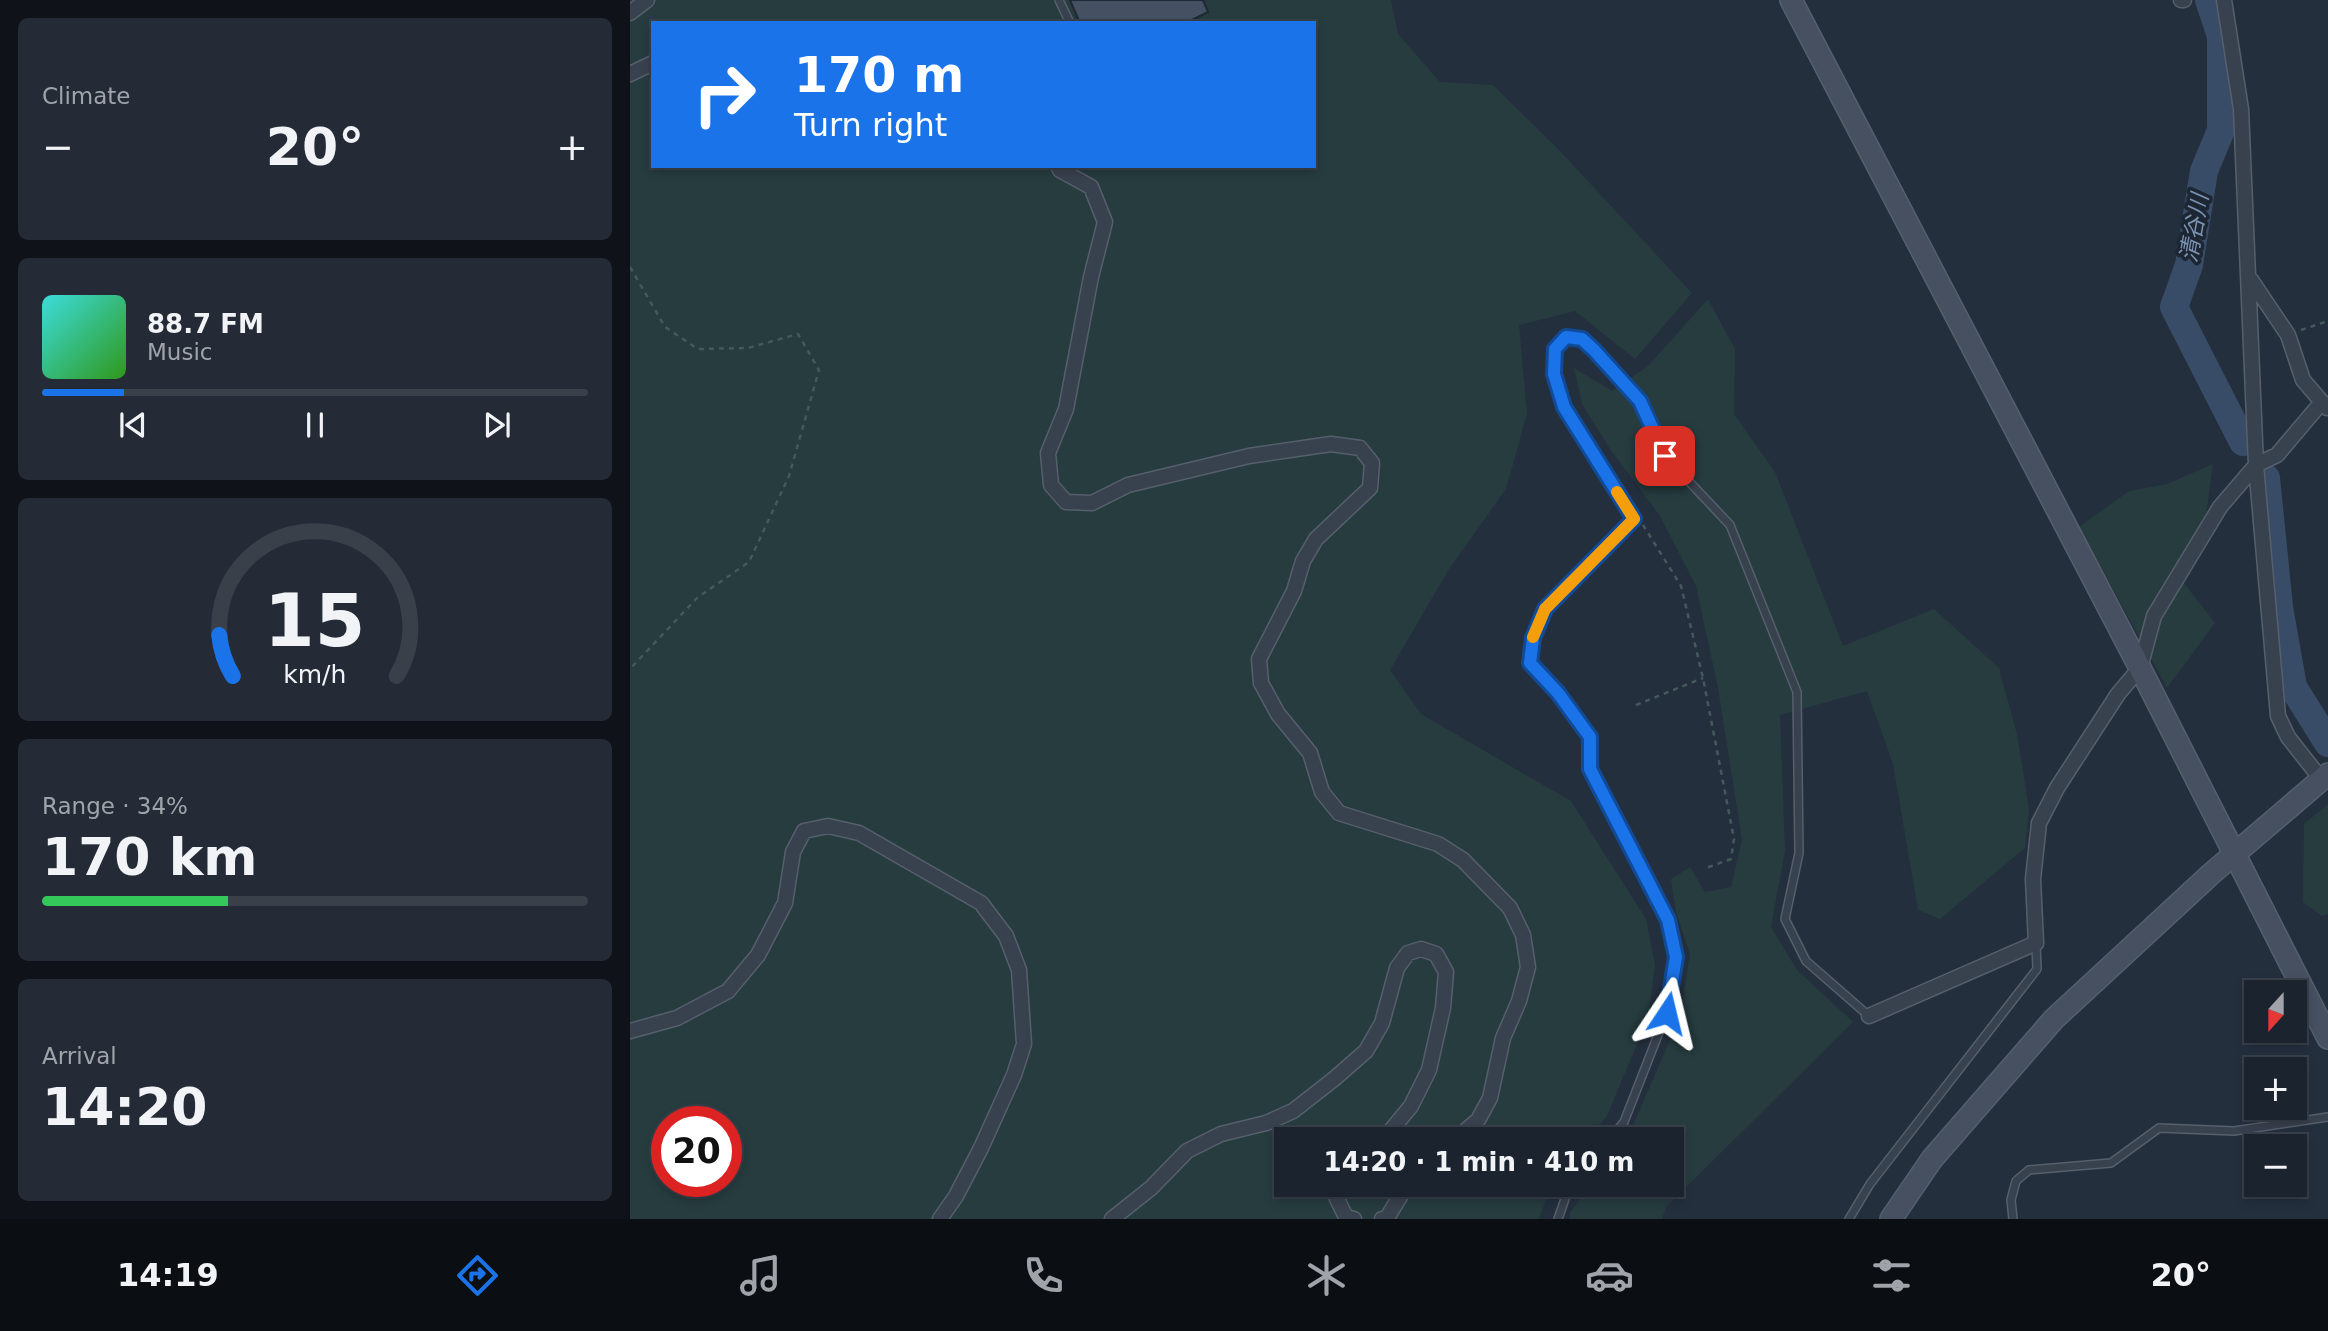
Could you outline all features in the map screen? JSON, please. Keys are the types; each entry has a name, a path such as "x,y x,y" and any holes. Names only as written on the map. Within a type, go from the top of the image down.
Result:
{"street":[{"path":"630,13 647,0"},
{"path":"1791,0 2140,668 2328,1038"},
{"path":"1891,1219 1932,1159 2053,1019 2234,854 2324,777 2288,737 2278,716 2256,465 2241,109 2224,0"},
{"path":"630,74 651,65"},
{"path":"1059,168 1091,187 1105,222 1091,277 1066,409 1048,453 1051,485 1066,502 1092,503 1128,485 1249,456 1331,444 1360,448 1372,463 1370,488 1316,539 1303,561 1294,591 1258,659 1261,683 1278,715 1310,753 1322,792 1339,813 1438,844 1463,860 1510,908 1523,935 1528,967 1519,1001 1503,1038 1490,1098 1479,1120 1470,1127"},
{"path":"1869,1016 2036,943 2033,879 2039,823 2057,788 2118,694 2140,668 2154,616 2220,506 2256,465 2277,455 2324,406 2303,380 2288,335 2250,279"},
{"path":"630,1031 677,1018 728,991 758,955 785,903 793,852 804,831 828,826 859,833 970,896 981,903 1006,936 1018,970 1024,1044 1014,1075 981,1148 956,1196 940,1219"},
{"path":"1112,1219 1151,1188 1187,1152 1221,1134 1266,1123 1293,1111 1366,1051 1381,1023 1398,968 1408,953 1421,949 1436,954 1446,972 1443,1008 1429,1070 1410,1106 1393,1127"},
{"path":"1337,1197 1346,1217 1354,1219"},
{"path":"1382,1219 1387,1218 1400,1197"}],"lane":[{"path":"1059,0 1069,21"},
{"path":"1619,1127 1667,1013 1676,957 1668,920 1590,769 1590,737 1558,693 1530,663 1533,638 1545,609 1634,519 1564,407 1554,374 1555,349 1566,337 1582,339 1640,401 1665,456 1730,525 1797,692 1799,853 1785,919 1806,961 1869,1016"},
{"path":"1849,1219 1870,1184 2037,969 2036,943"},
{"path":"2013,1219 2011,1200 2016,1181 2029,1170 2111,1163 2159,1128 2234,1131 2328,1118"},
{"path":"1558,1219 1566,1197"}],"path":[{"path":"630,267 665,327 698,349 748,348 798,334 819,370 789,475 749,562 697,598 630,669"},
{"path":"2288,335 2328,321"},
{"path":"1634,519 1647,529 1681,586 1703,678 1734,839 1731,859 1706,868"},
{"path":"1636,705 1703,678"}],"green space":[{"path":"630,0 1391,0 1398,34 1440,82 1493,85 1558,149 1692,293 1635,359 1575,311 1519,325 1527,414 1506,489 1449,569 1390,670 1421,714 1571,801 1646,919 1655,965 1648,1018 1607,1116 1598,1127 1274,1127 1274,1197 1547,1197 1539,1219 630,1219"},
{"path":"1708,299 1735,349 1734,414 1775,472 1843,646 1934,609 1999,668 2017,734 2029,809 2025,848 1940,919 1918,910 1893,764 1867,691 1780,715 1785,851 1771,927 1797,970 1853,1022 1684,1189 1684,1127 1631,1127 1680,1017 1690,954 1676,912 1671,879 1690,867 1705,892 1731,887 1742,840 1718,688 1696,586 1660,516 1610,449 1582,404 1574,368 1612,391 1648,366"},
{"path":"2213,464 2206,516 2173,569 2215,623 2167,688 2079,527 2129,491 2167,484"},
{"path":"2328,804 2328,914 2322,916 2303,902 2304,824"},
{"path":"1581,1197 1676,1197 1666,1207 1662,1219 1570,1219 1570,1213"}],"building":[{"path":"1070,0 1203,0 1208,12 1190,21 1079,21"}],"waterway":[{"name":"清谷川","path":"2209,0 2221,36 2221,130 2204,171 2189,265 2174,307 2243,442"},
{"name":"清谷川","path":"2266,478 2279,607 2293,687 2328,743"}],"slow traffic":[{"path":"1533,637 1545,609 1634,519 1617,492"}],"route":[{"path":"1665,456 1640,401 1582,339 1566,337 1555,349 1554,374 1564,407 1634,519 1545,609 1533,638 1530,663 1558,693 1590,737 1590,769 1668,920 1676,957 1667,1013"}]}
